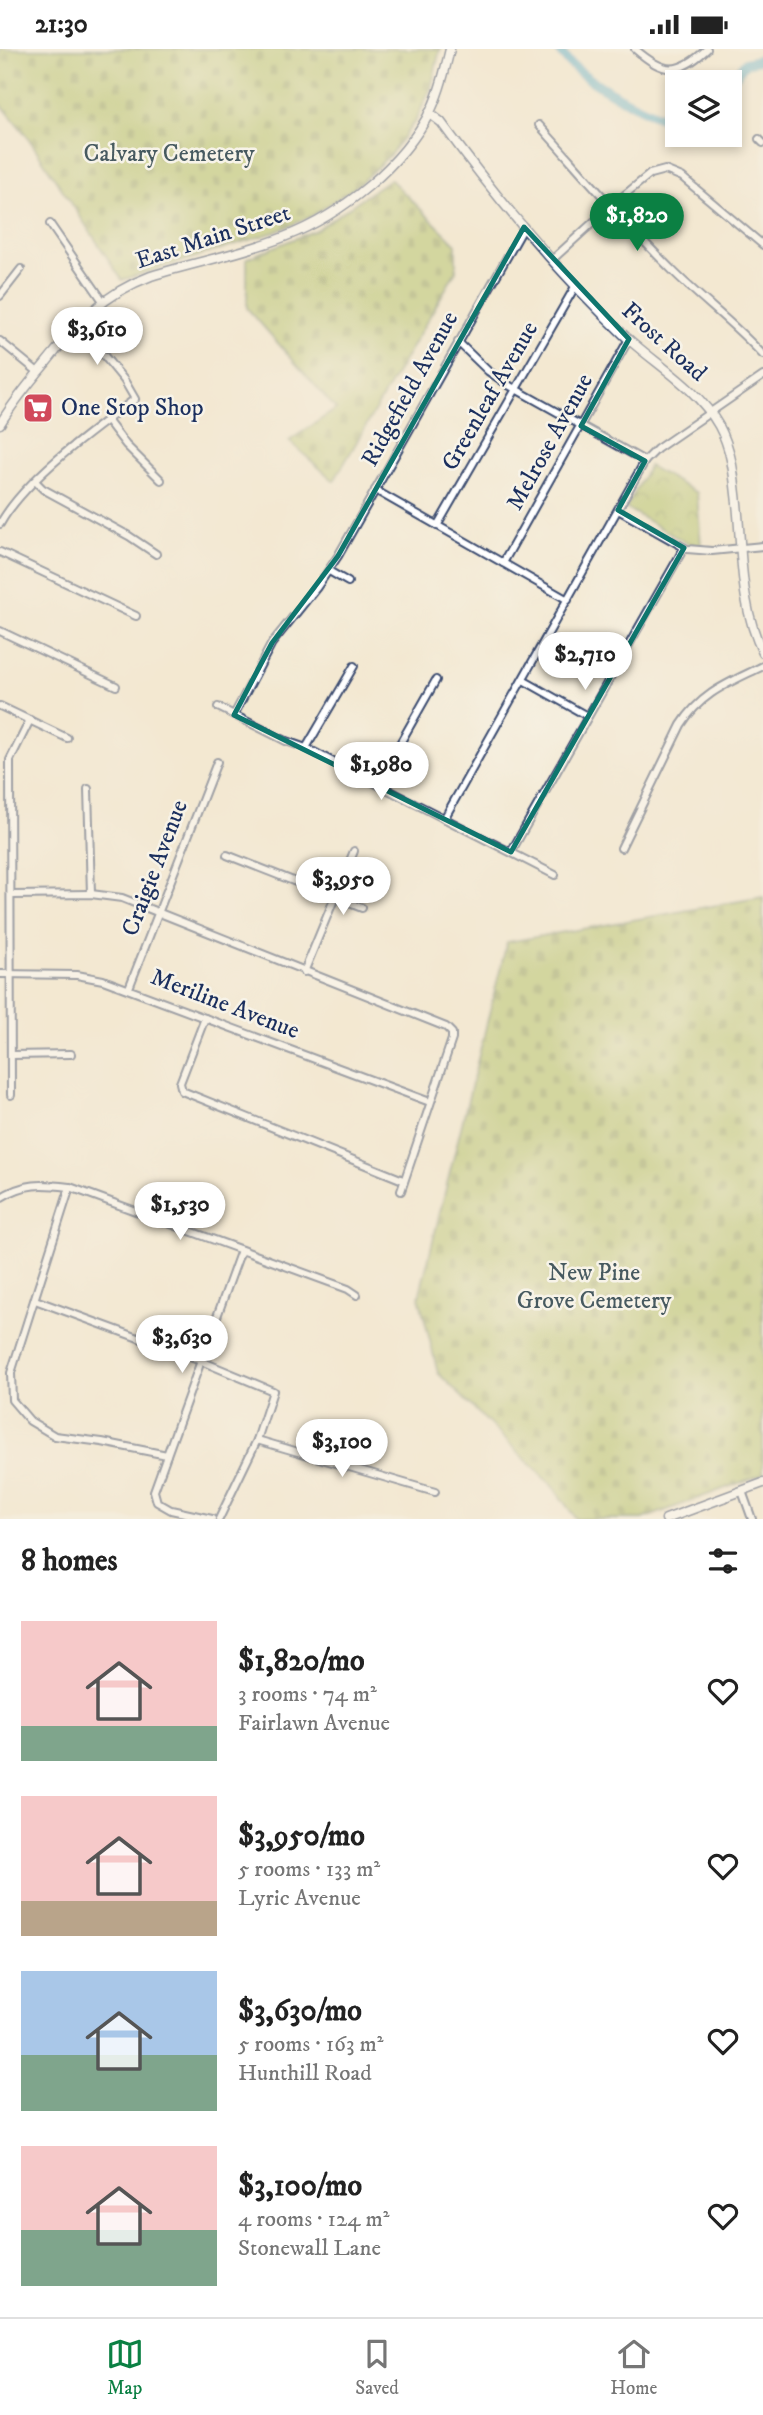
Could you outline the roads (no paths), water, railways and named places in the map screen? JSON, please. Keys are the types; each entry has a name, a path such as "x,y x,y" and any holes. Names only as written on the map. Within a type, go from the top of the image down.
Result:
{"main road":[{"name":"East Main Street","path":"0,424 78,324 103,301 143,279 271,242 315,222 350,199 387,169 410,143 429,113 450,49"},
{"name":"Frost Road","path":"429,113 441,122 484,180 576,285 629,339 692,393 710,412 723,433 731,456 748,613 763,653"},
{"path":"668,1519 763,1483"}],"street":[{"path":"635,49 653,64 674,69 690,64 707,49"},
{"path":"540,125 674,272 738,328 763,355"},
{"path":"553,259 611,206 657,171 672,171 682,177 763,245"},
{"path":"50,224 103,301"},
{"name":"Ridgefield Avenue","path":"234,715 272,643 328,571 524,227"},
{"path":"0,296 21,269"},
{"name":"Greenleaf Avenue","path":"437,526 576,285"},
{"path":"0,524 15,501 35,481 135,399 117,371 78,324"},
{"name":"Melrose Avenue","path":"503,563 629,339"},
{"path":"0,341 38,372"},
{"path":"458,342 488,371 517,390 645,461"},
{"path":"444,819 645,461 657,449 763,376"},
{"path":"107,420 160,480"},
{"path":"35,481 43,489 129,536 156,554"},
{"path":"375,490 568,600"},
{"path":"618,510 684,548 712,551 763,547"},
{"path":"511,852 684,548"},
{"path":"0,552 136,616"},
{"path":"328,571 348,582"},
{"path":"0,631 116,686"},
{"path":"306,748 354,666"},
{"path":"621,848 681,725 692,709 711,692 763,666"},
{"path":"377,784 436,680"},
{"path":"523,680 587,716"},
{"path":"0,706 67,738"},
{"path":"218,707 286,741 306,748 555,875"},
{"path":"11,1095 10,760 30,720"},
{"name":"Craigie Avenue","path":"129,988 217,762"},
{"path":"88,789 91,894"},
{"path":"304,972 354,851"},
{"path":"227,855 362,908"},
{"path":"12,895 91,894 122,898 446,1027 452,1033 452,1039 401,1191"},
{"name":"Meriline Avenue","path":"0,974 76,975 103,980 430,1102"},
{"path":"205,1018 180,1083 182,1091 403,1180"},
{"path":"12,1055 71,1054"},
{"path":"0,1198 12,1190 36,1184 70,1187 348,1289 357,1295"},
{"path":"70,1187 11,1373 12,1400 30,1422 55,1436 167,1455"},
{"path":"212,1519 171,1510 157,1501 154,1491 241,1250"},
{"path":"35,1300 201,1361 273,1391 257,1440 219,1519"},
{"path":"257,1440 435,1492"},
{"path":"742,1491 752,1519"}],"waterway":[{"path":"559,49 567,60 594,82 665,119"},
{"path":"740,70 745,63 763,59"}],"place":[{"name":"One Stop Shop","path":"38,408"}],"park label":[{"name":"Calvary Cemetery","path":"169,154"},
{"name":"New Pine Grove Cemetery","path":"594,1287"}]}
